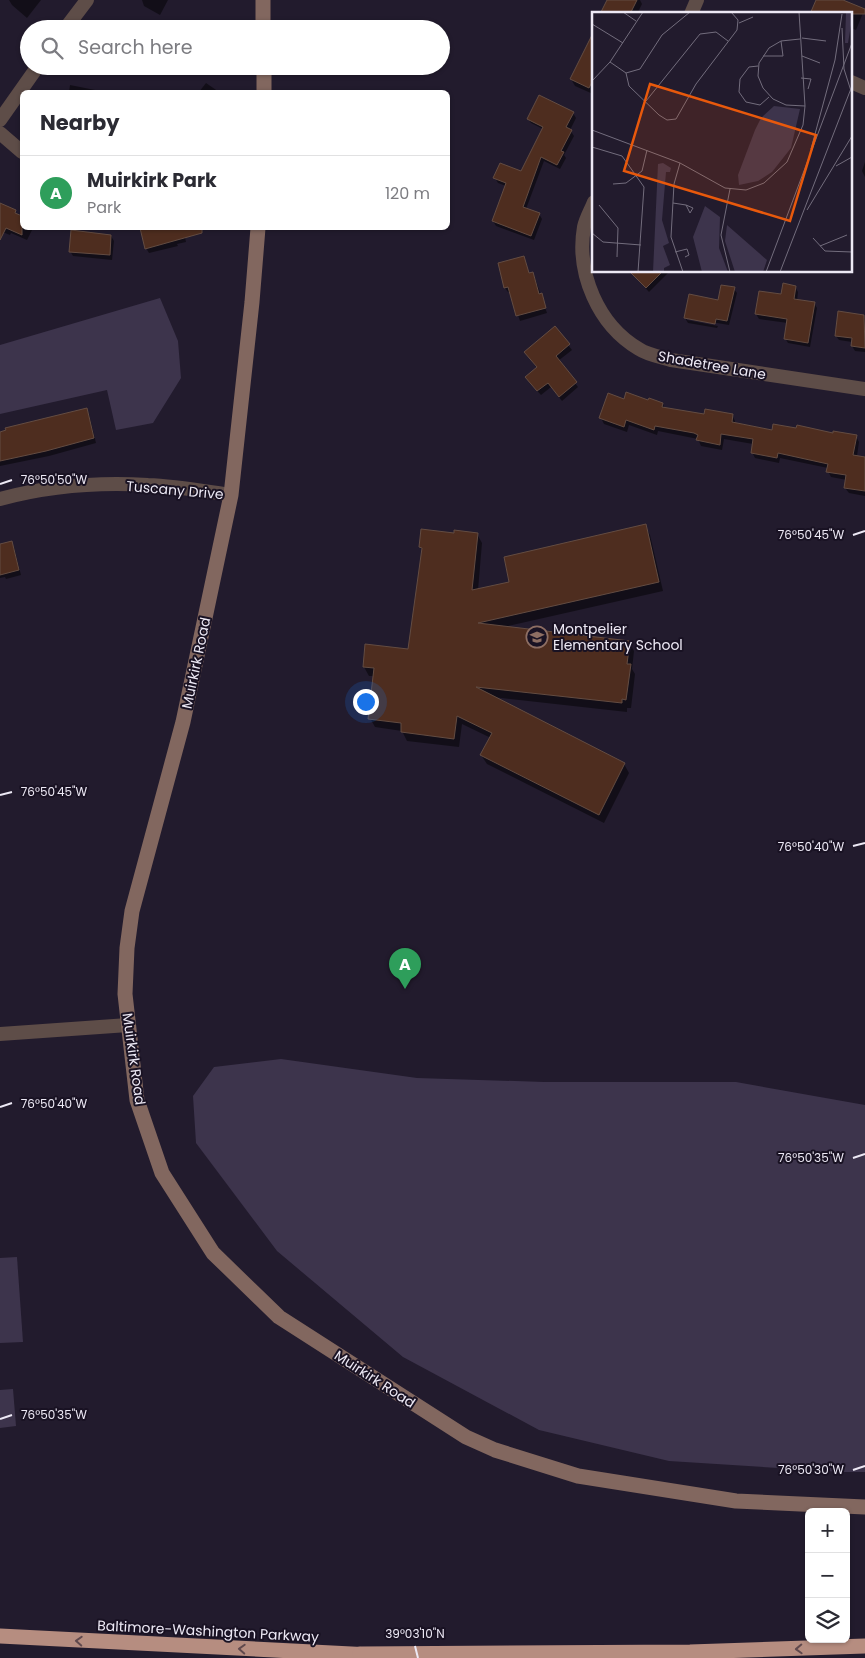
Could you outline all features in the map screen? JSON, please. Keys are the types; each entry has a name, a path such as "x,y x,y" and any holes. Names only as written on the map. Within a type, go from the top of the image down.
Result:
{"highway":[{"name":"Baltimore-Washington Parkway","path":"0,1636 414,1658"},
{"path":"360,1654 690,1652 865,1646"}],"main road":[{"path":"263,0 264,20"},
{"path":"264,75 264,90"},
{"name":"Muirkirk Road","path":"258,230 231,495 183,722 132,911 125,974 128,1025 138,1100 162,1173 213,1253 279,1317 466,1437 495,1450 578,1476 736,1501 865,1507"}],"street":[{"path":"72,20 87,0"},
{"path":"21,90 32,75"},
{"path":"852,82 865,88"},
{"path":"0,120 20,92"},
{"path":"0,133 20,150"},
{"name":"Shadetree Lane","path":"592,207 584,226 582,252 588,284 600,312 619,336 640,350 672,360 865,389"},
{"name":"Tuscany Drive","path":"0,499 22,493 82,484 148,485 231,495"},
{"path":"0,1034 128,1025"}],"shaded area":[{"path":"160,298 178,341 181,378 153,423 116,430 107,390 0,414 0,345"},
{"path":"281,1059 417,1078 544,1082 736,1082 865,1105 865,1472 669,1461 539,1430 403,1357 277,1251 196,1143 193,1096 214,1067"},
{"path":"17,1257 23,1342 0,1343 0,1258"},
{"path":"13,1389 16,1426 0,1428 0,1390"}],"building":[{"path":"607,0 637,0 631,12 601,12"},
{"path":"816,0 843,0 865,9 865,14 852,14 852,12 811,12"},
{"path":"592,35 592,82 589,88 570,79"},
{"path":"539,95 574,112 566,127 572,130 561,151 564,152 557,165 541,157 523,207 540,213 531,236 492,221 506,183 493,178 500,163 521,171 543,127 527,119"},
{"path":"0,203 16,210 15,213 20,215 22,235 6,228 0,240"},
{"path":"71,230 111,235 110,255 69,252"},
{"path":"140,230 202,230 202,233 145,249"},
{"path":"524,256 529,273 533,272 539,294 542,293 546,308 516,316 508,287 504,288 498,263"},
{"path":"630,272 662,272 646,288"},
{"path":"783,283 796,286 794,299 815,302 808,343 784,339 787,319 755,314 759,291 781,294"},
{"path":"721,285 735,287 727,321 716,319 715,324 684,318 689,294 718,300"},
{"path":"838,311 864,315 865,348 851,346 852,338 835,336"},
{"path":"555,326 570,344 556,356 577,382 559,397 548,383 537,391 525,377 537,367 524,352"},
{"path":"626,392 663,403 662,407 704,414 705,409 733,414 732,422 772,430 773,424 796,428 797,425 833,433 833,431 857,435 853,455 865,457 865,491 844,488 846,475 826,472 828,464 778,453 777,458 751,453 753,439 721,434 720,445 696,440 698,435 694,433 655,426 654,430 626,420 624,427 599,418 608,393 624,399"},
{"path":"87,408 94,438 0,461 0,432 6,430 5,428"},
{"path":"646,524 659,582 478,623 630,641 627,664 631,664 626,700 622,699 622,703 476,687 625,763 599,815 480,755 492,733 457,716 454,739 401,732 401,723 368,719 374,668 363,667 365,644 408,649 422,548 419,547 421,529 454,533 454,530 478,533 472,590 509,582 504,557"},
{"path":"12,541 19,570 0,575 0,544"}],"place":[{"name":"Montpelier Elementary School","path":"537,637"},
{"name":"Muirkirk Park","path":"405,989"}]}
